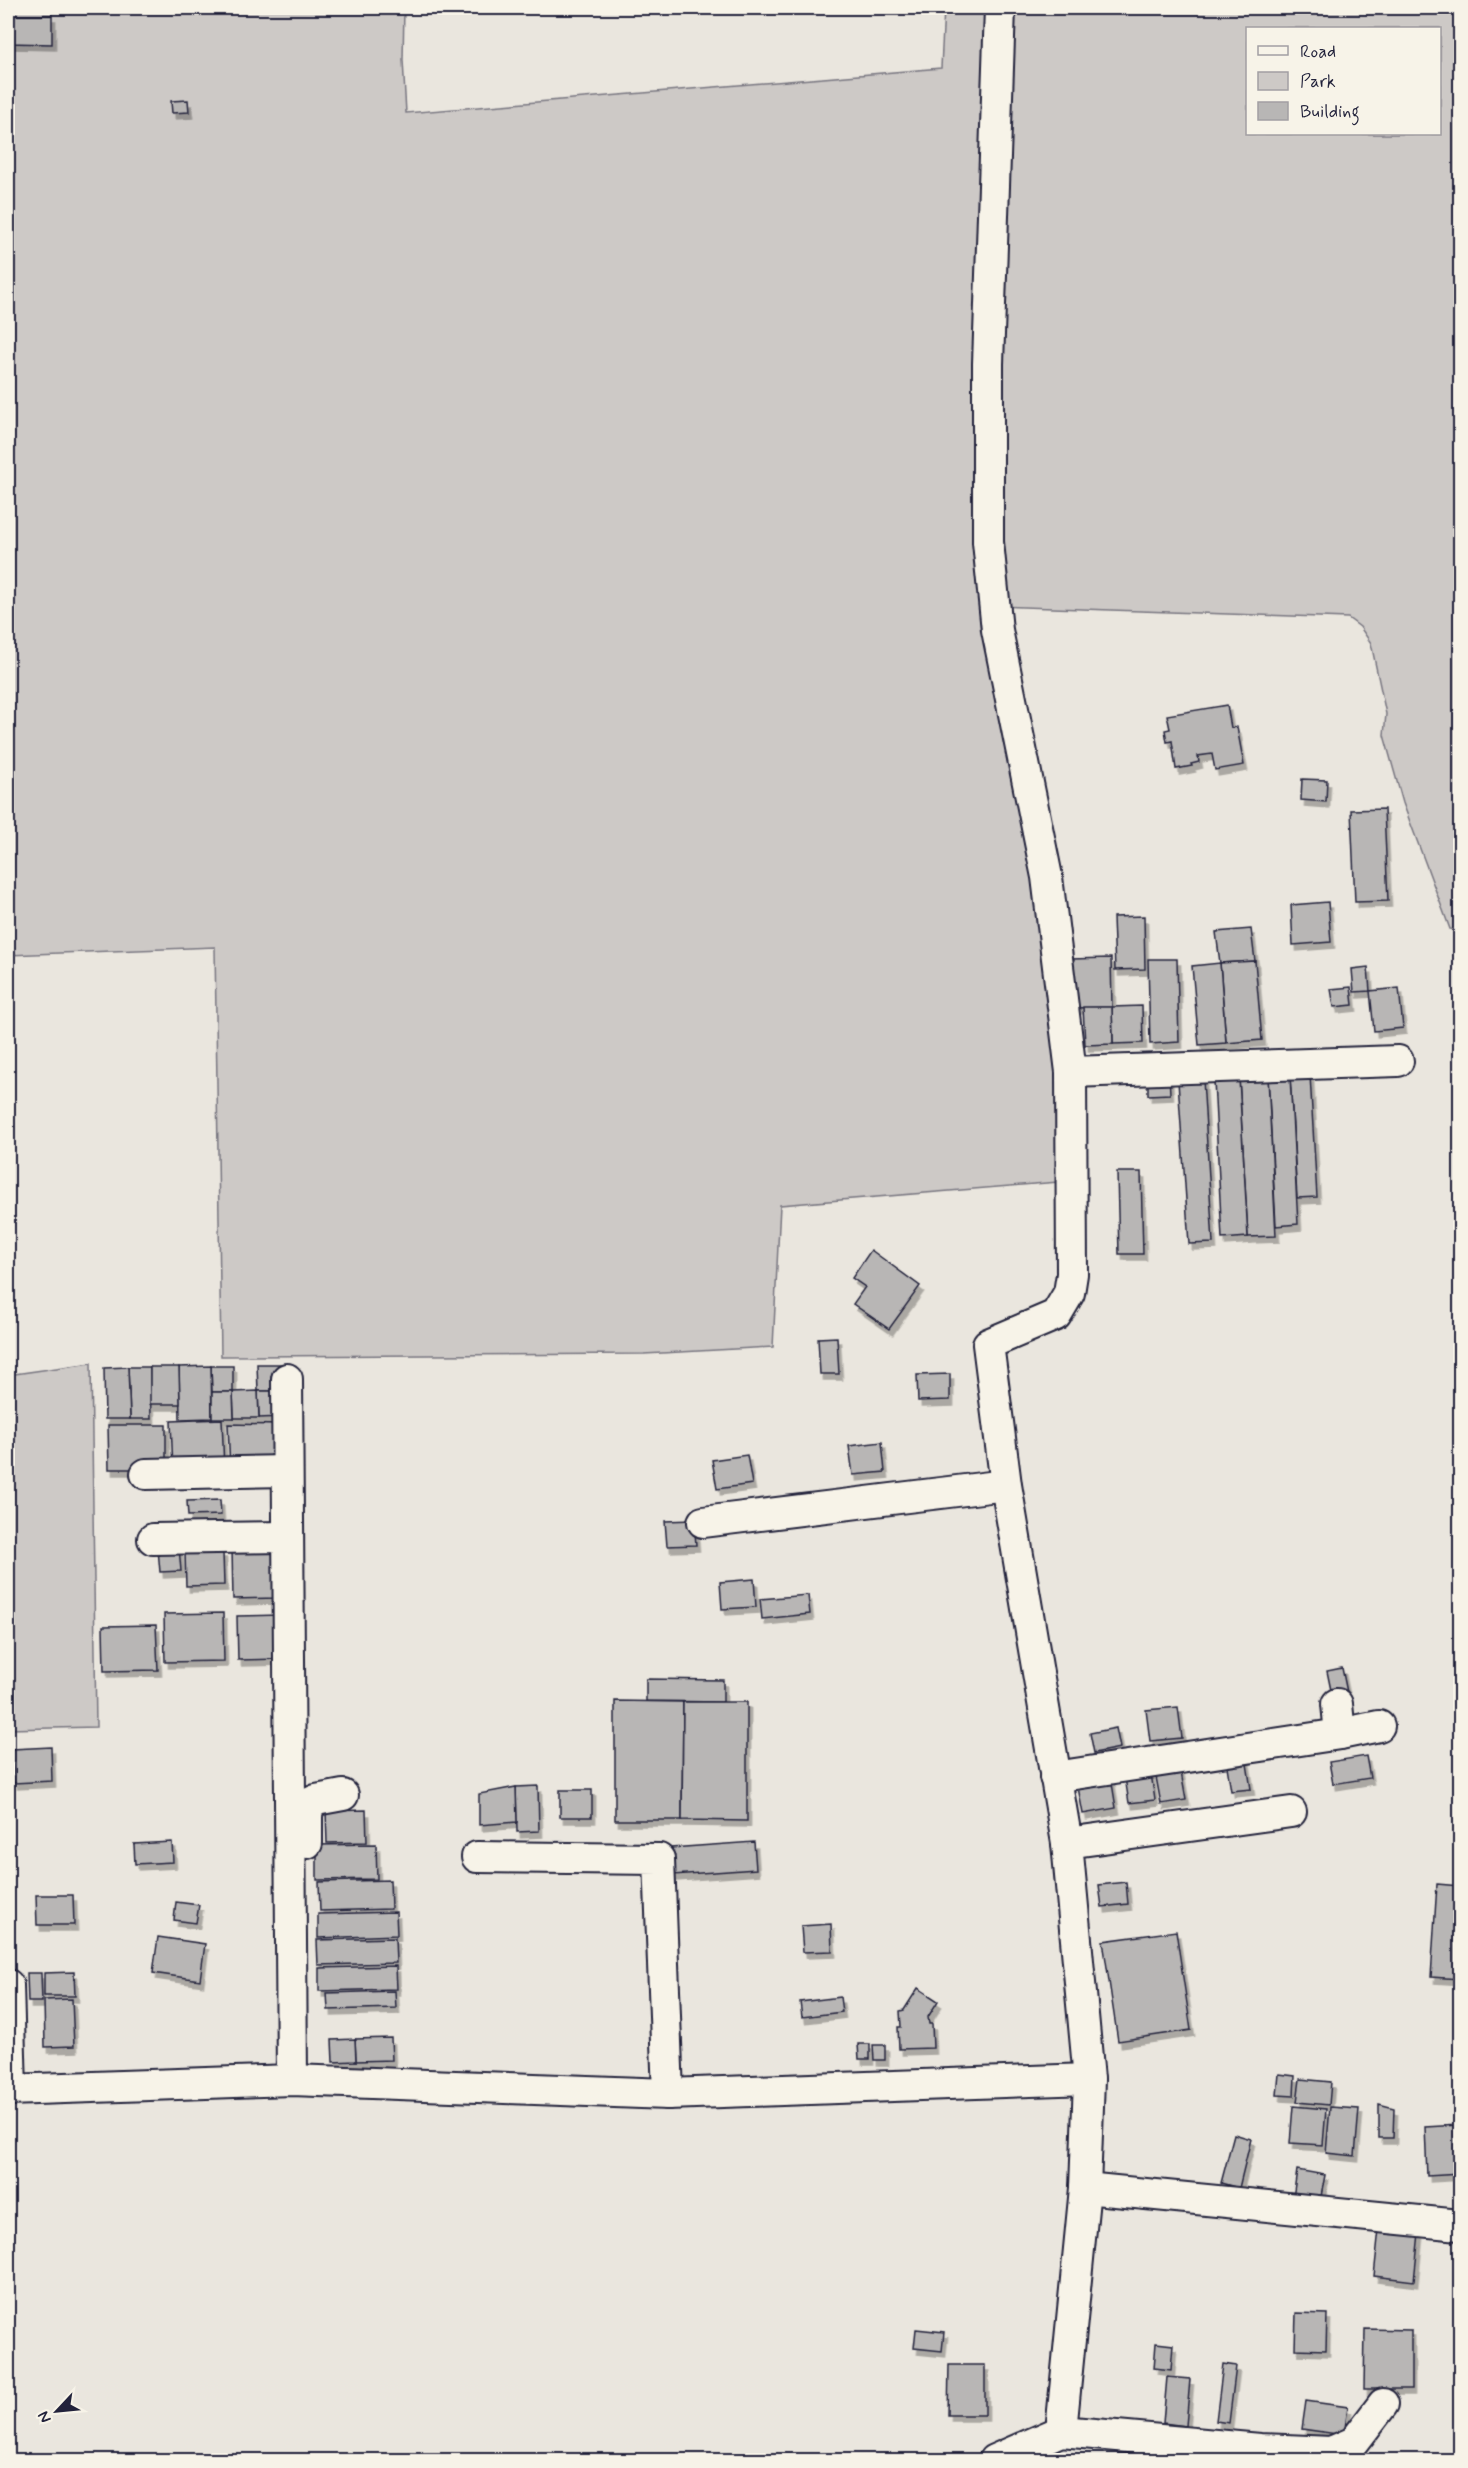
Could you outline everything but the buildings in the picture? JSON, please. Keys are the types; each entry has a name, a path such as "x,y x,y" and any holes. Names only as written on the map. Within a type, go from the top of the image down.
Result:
{"street":[{"path":"1000,8 988,364 988,542 997,630 1047,877 1071,1072 1072,1274 1070,1293 1056,1315 988,1344 1006,1485 1066,1843 1089,2079 1085,2188 1061,2431"},
{"path":"1071,1072 1398,1061"},
{"path":"287,1379 288,1537 302,2080"},
{"path":"146,1474 287,1471"},
{"path":"703,1522 1006,1485"},
{"path":"153,1539 288,1537"},
{"path":"1337,1704 1340,1734"},
{"path":"1056,1777 1340,1734 1379,1726"},
{"path":"302,2080 307,1815 310,1803 344,1796"},
{"path":"1066,1843 1291,1812"},
{"path":"477,1857 659,1859 668,2094"},
{"path":"8,1985 9,2090 302,2080 668,2094 1089,2079"},
{"path":"1085,2188 1461,2226"},
{"path":"994,2460 1061,2431 1260,2449 1331,2452 1354,2442 1383,2404"}],"green space":[{"path":"8,8 404,8 403,60 406,113 941,68 944,8 1460,8 1460,930 1450,929 1403,803 1384,735 1386,714 1371,643 1360,627 1348,618 995,606 1047,877 1071,1181 780,1205 773,1347 644,1354 221,1356 215,947 8,955"},
{"path":"91,1363 96,1727 8,1729 8,1375"}]}
